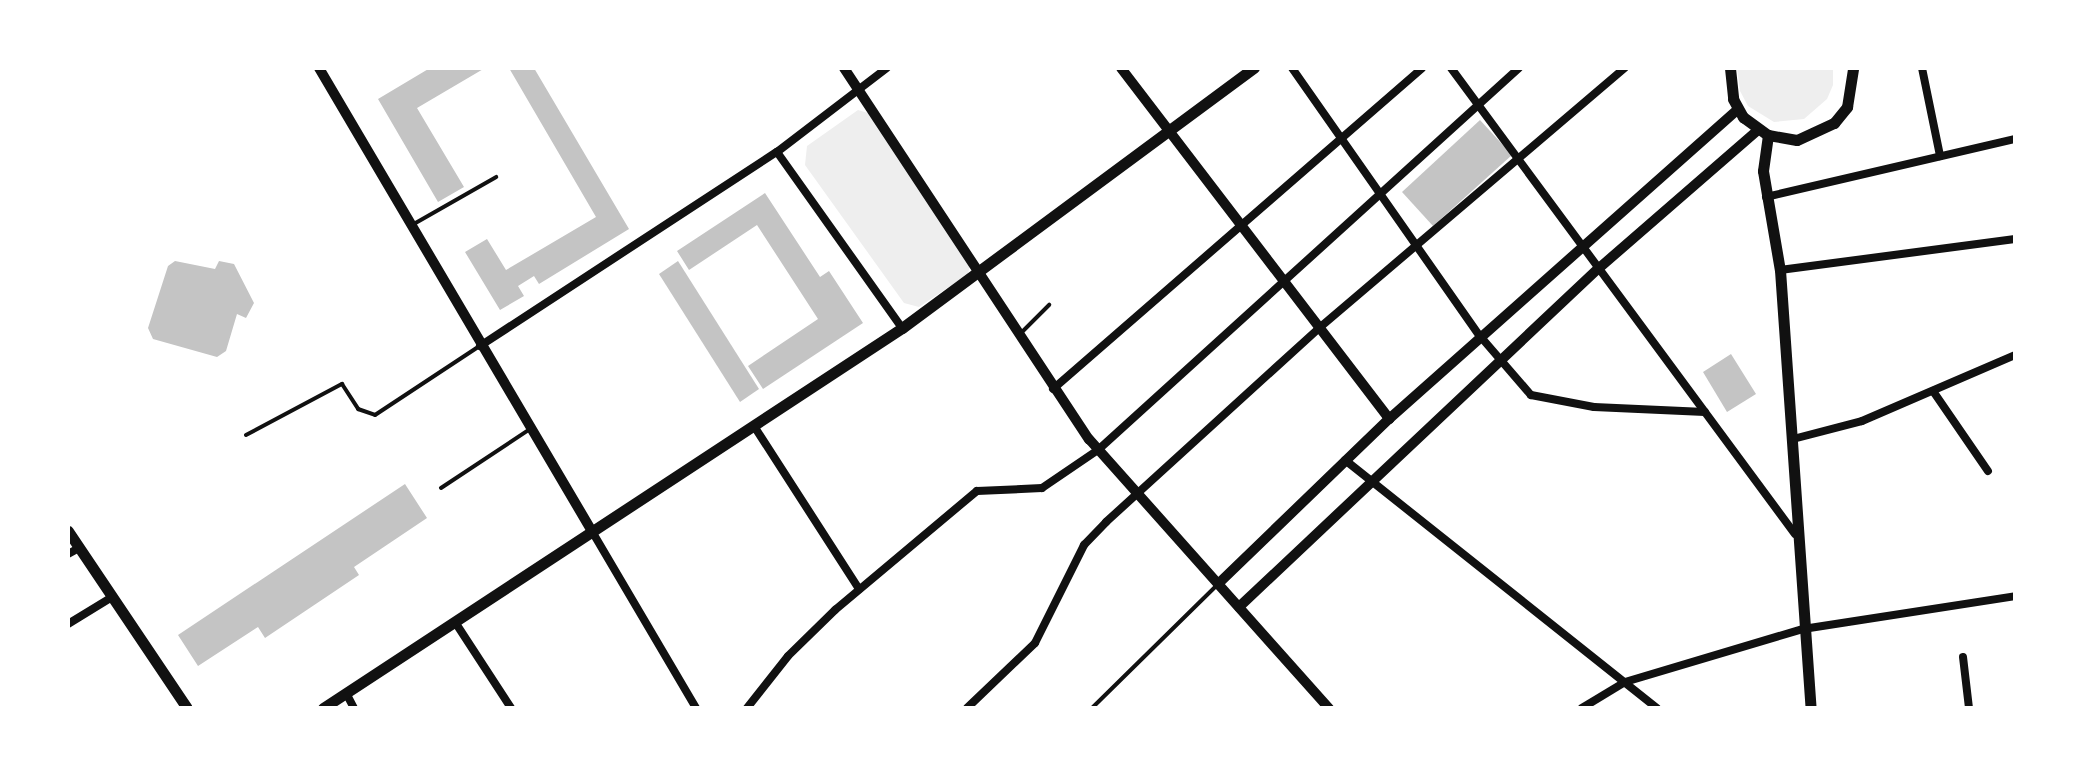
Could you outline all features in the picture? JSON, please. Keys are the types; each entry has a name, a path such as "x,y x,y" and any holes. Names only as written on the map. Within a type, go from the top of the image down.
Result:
{"main road":[{"path":"323,708 902,328 1254,68"},
{"path":"1730,68 1738,109 1763,133 1797,140 1834,123 1847,107 1853,68"},
{"path":"1763,133 1766,197 1780,270 1793,439 1795,534 1811,708"},
{"path":"68,531 74,551 112,597 187,708"}],"street":[{"path":"319,68 479,346 696,708"},
{"path":"844,68 981,272 1053,389 1098,450 1329,708"},
{"path":"479,346 777,152 887,68"},
{"path":"1121,68 1389,419"},
{"path":"1292,68 1418,243 1480,336 1500,362 1539,399 1705,412"},
{"path":"1053,389 1422,68"},
{"path":"1451,68 1795,534"},
{"path":"747,708 788,656 859,589 977,491 1042,488 1098,450 1519,68"},
{"path":"967,708 1035,643 1084,545 1318,329 1625,68"},
{"path":"1922,68 1940,156"},
{"path":"1218,584 1389,419 1738,109"},
{"path":"1239,607 1598,269 1763,133"},
{"path":"1766,197 2015,139"},
{"path":"777,152 902,328"},
{"path":"1780,270 2015,239"},
{"path":"1793,439 1833,432 2015,355"},
{"path":"1933,391 1988,471"},
{"path":"754,426 859,589"},
{"path":"1345,460 1657,708"},
{"path":"1582,708 1625,682 1803,629 2015,596"},
{"path":"68,624 112,597"},
{"path":"455,622 511,708"},
{"path":"1963,657 1969,708"},
{"path":"346,693 354,708"}],"lane":[{"path":"410,227 496,177"},
{"path":"1019,335 1049,305"},
{"path":"246,435 342,384 358,409 375,415 479,346"},
{"path":"441,488 530,429"},
{"path":"1092,708 1218,584"}],"shaded area":[{"path":"1737,68 1833,68 1833,85 1827,99 1804,119 1774,122 1748,106 1740,91"},
{"path":"858,110 878,116 971,260 968,274 919,307 904,303 805,165 807,146"}],"building":[{"path":"430,68 485,68 417,108 464,187 438,202 378,99"},
{"path":"509,68 534,68 629,229 539,284 534,276 518,286 524,296 500,310 465,252 487,239 506,270 596,217"},
{"path":"1480,120 1512,155 1433,226 1402,192"},
{"path":"765,193 820,277 829,271 863,323 763,389 748,366 818,319 757,225 689,270 677,251"},
{"path":"175,261 215,269 219,261 234,264 254,303 246,318 237,314 226,351 217,357 153,339 148,328 168,266"},
{"path":"678,261 759,389 740,402 659,274"},
{"path":"1731,354 1756,394 1727,412 1703,372"},
{"path":"405,484 427,518 354,567 359,575 265,638 258,627 198,666 178,635"}]}
